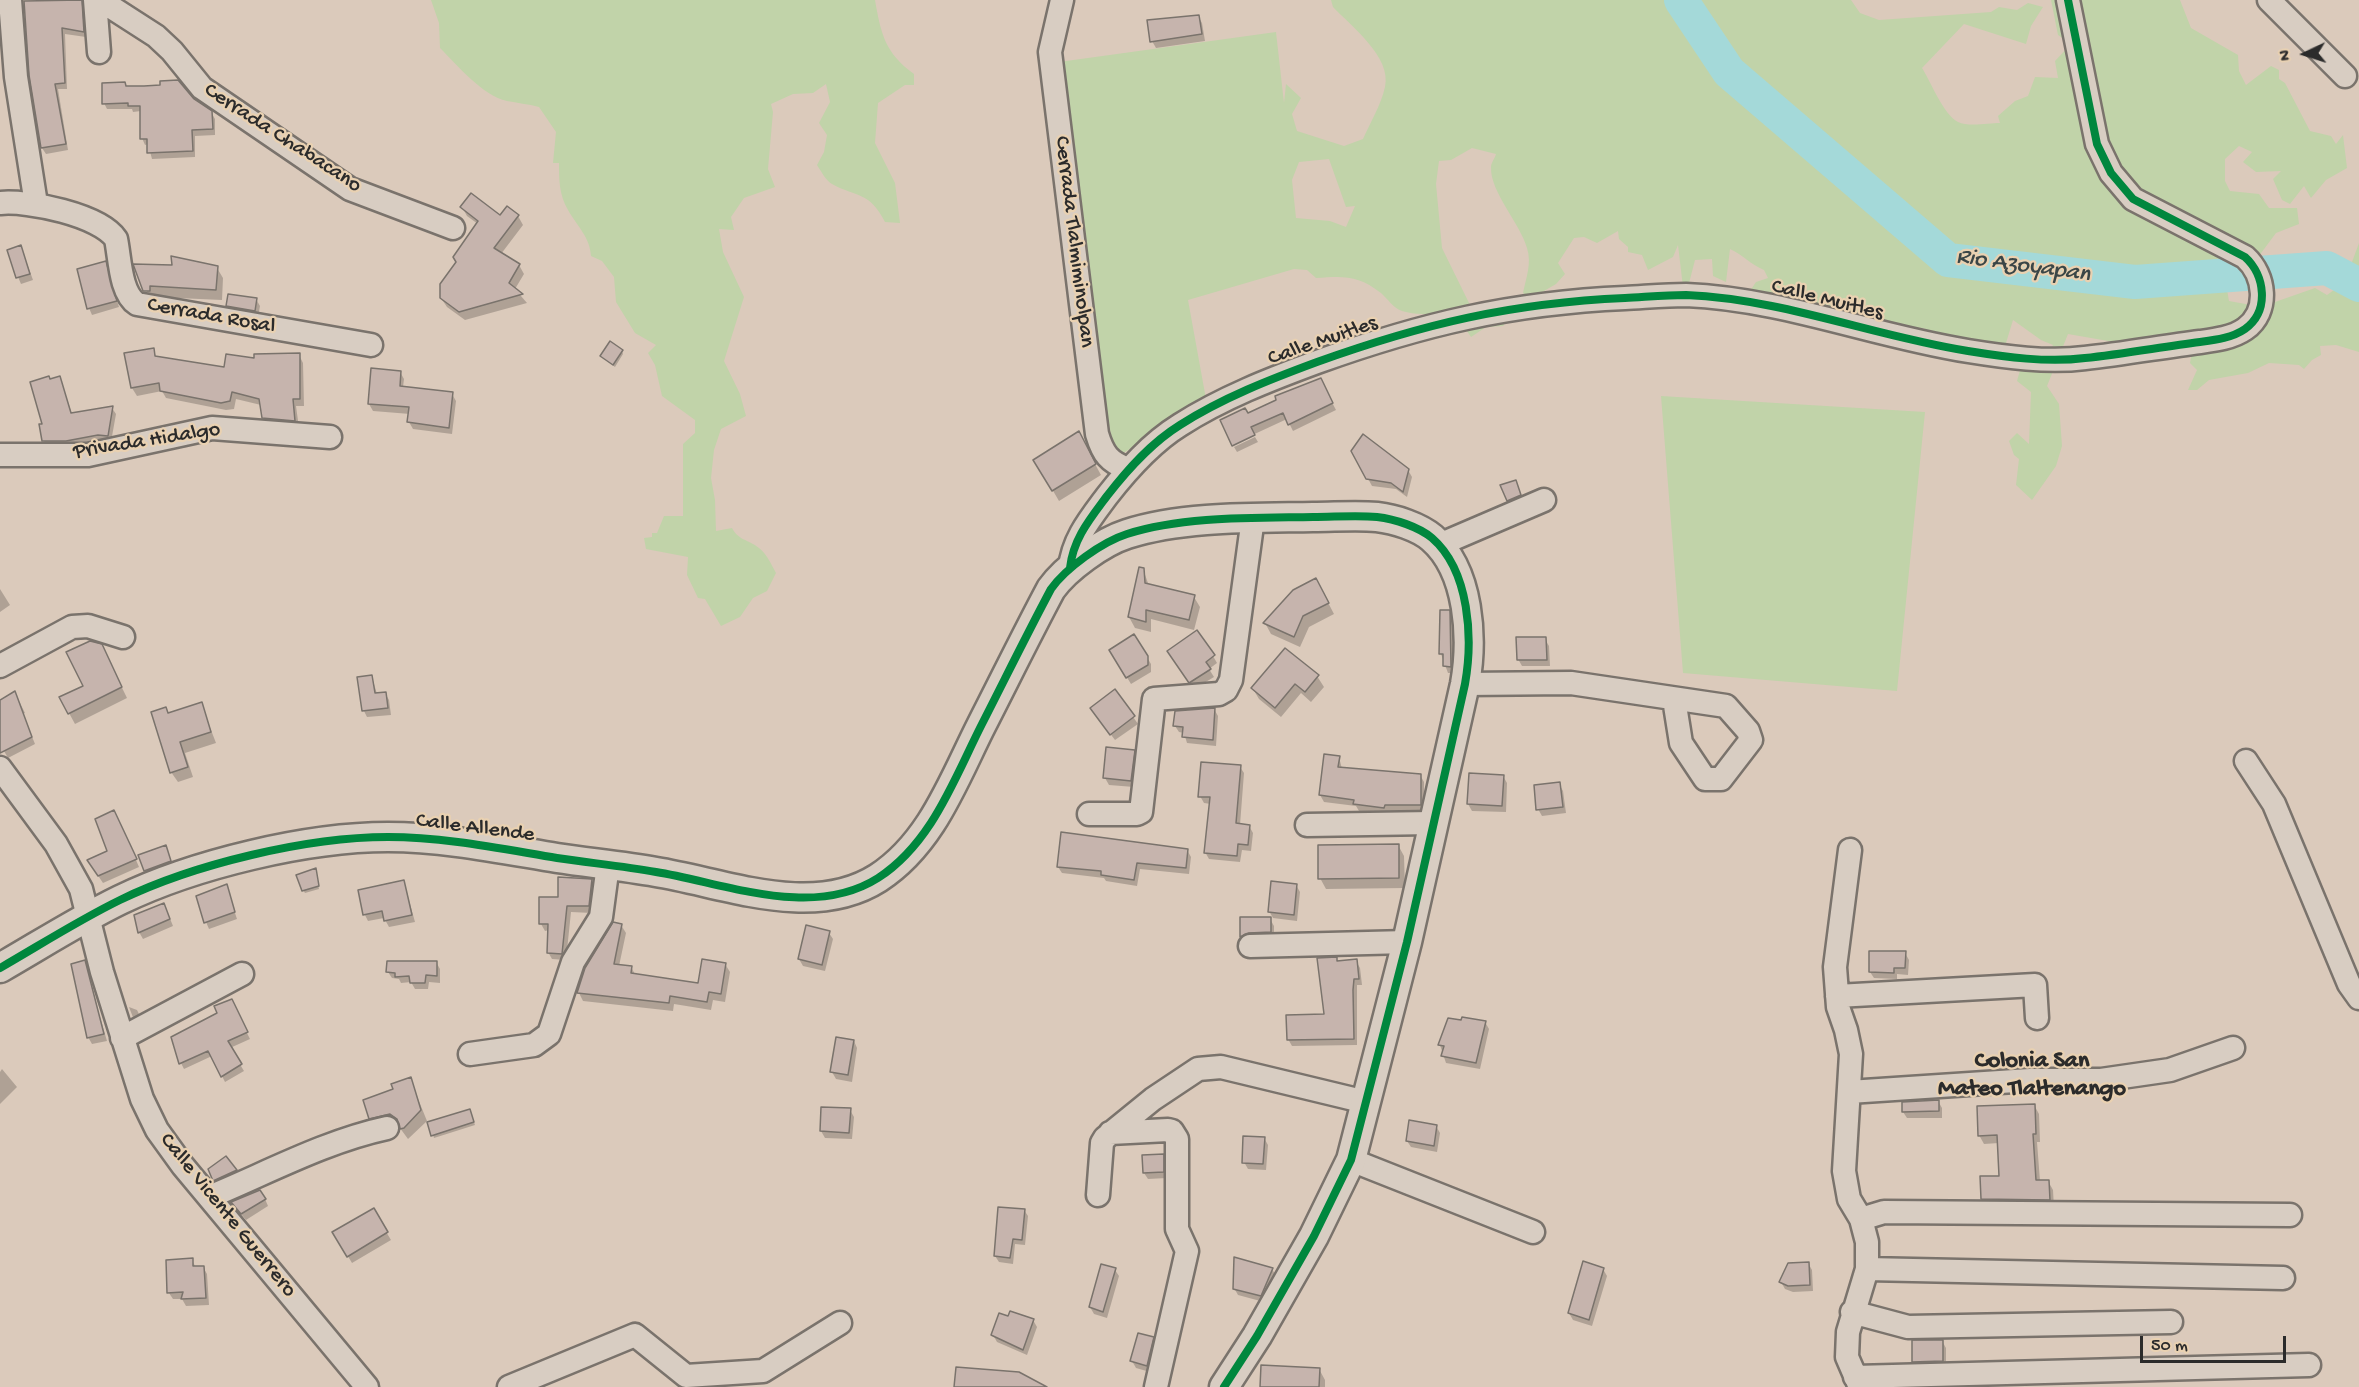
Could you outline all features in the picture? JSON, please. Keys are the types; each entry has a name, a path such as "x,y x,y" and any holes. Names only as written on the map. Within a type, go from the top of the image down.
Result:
{"street":[{"path":"10,0 16,77 36,204"},
{"path":"95,0 99,52"},
{"name":"Cerrada Chabacano","path":"100,0 156,36 172,51 202,88 350,189 453,228"},
{"name":"Cerrada Tlalmiminolpan","path":"1062,0 1050,52 1097,434 1101,448 1111,463 1128,469"},
{"name":"Calle Muitles","path":"1070,568 1072,552 1085,526 1128,469 1179,425 1274,378 1420,328 1519,306 1561,301 1684,295 1758,302 1970,352 2056,359 2083,359 2223,339 2245,329 2256,318 2261,300 2262,283 2252,264 2245,257 2133,199 2111,173 2097,144 2068,0"},
{"path":"2269,0 2345,76"},
{"name":"Cerrada Rosal","path":"0,203 36,204 100,225 111,232 116,239 126,290 130,299 137,304 371,345"},
{"name":"Privada Hidalgo","path":"0,455 88,454 212,428 330,437"},
{"path":"1224,1387 1257,1336 1314,1236 1351,1160 1407,942 1465,684 1469,650 1468,618 1459,582 1439,545 1544,500"},
{"name":"Calle Allende","path":"0,968 87,917 175,877 284,848 350,838 392,837 438,841 608,865 789,897 839,892 876,879 914,844 934,820 1051,589 1060,576 1102,546 1128,534 1173,526 1253,518 1377,517 1414,527 1439,545"},
{"path":"1089,814 1137,814 1141,812 1154,699 1219,694 1226,690 1231,680 1253,518"},
{"path":"0,666 72,627 88,626 123,637"},
{"path":"1465,684 1571,683 1674,699"},
{"path":"2246,761 2274,804 2349,984 2359,998"},
{"name":"Calle Vicente Guerrero","path":"0,768 56,844 81,889 122,1038 142,1098 157,1130 209,1197 367,1387"},
{"path":"1307,825 1432,823"},
{"path":"1850,850 1835,967 1837,996 1851,1054 1844,1171 1849,1199 1861,1219 1867,1242 1867,1269 1852,1312 1847,1357 1857,1382 2309,1365"},
{"path":"470,1054 534,1044 549,1034 573,962 601,917 608,865"},
{"path":"1250,946 1407,942"},
{"path":"122,1038 242,974"},
{"path":"1837,996 2036,985 2037,1018"},
{"path":"1849,1092 2030,1080 2101,1080 2170,1070 2233,1048"},
{"path":"1098,1195 1102,1143 1110,1133 1198,1069 1212,1067 1365,1102"},
{"path":"209,1197 368,1132 387,1128"},
{"path":"1110,1133 1168,1130 1172,1131 1177,1139 1177,1229 1187,1251 1156,1387"},
{"path":"1351,1160 1533,1232"},
{"path":"1861,1219 1884,1212 2290,1215"},
{"path":"1867,1269 2283,1278"},
{"path":"1852,1312 1908,1327 2171,1323"},
{"path":"509,1387 635,1335 687,1376 763,1371 840,1323"}],"green space":[{"path":"431,0 875,0 882,33 890,50 914,74 914,85 905,85 878,103 875,143 895,183 900,223 885,222 874,205 830,183 817,165 824,152 827,135 819,123 830,102 826,84 813,93 793,94 771,104 773,112 768,169 775,187 744,198 731,217 734,230 719,229 723,252 744,297 724,361 740,394 746,416 721,429 714,450 711,478 715,500 716,531 732,528 741,538 762,550 776,573 767,591 753,598 740,617 721,626 705,599 698,598 687,575 688,557 646,549 644,538 652,537 652,533 657,533 664,516 683,516 683,444 695,433 695,420 662,396 655,365 648,353 656,345 635,333 616,302 614,277 602,261 591,256 586,237 565,204 560,187 559,163 553,163 556,132 539,107 507,101 489,93 471,79 440,48 439,23"},
{"path":"1331,0 1851,0 1860,13 1879,20 1991,12 1999,7 2017,10 2028,3 2043,7 2031,26 2026,44 1964,24 1922,68 1947,112 1958,122 1973,125 2000,123 1998,116 2015,101 2028,96 2035,77 2058,78 2055,61 2071,44 2058,35 2051,0 2180,0 2191,28 2238,55 2239,71 2246,85 2271,66 2279,70 2279,79 2285,83 2310,131 2331,136 2336,144 2343,135 2347,168 2326,180 2311,198 2304,186 2290,204 2282,200 2273,179 2281,171 2256,172 2243,162 2252,152 2239,146 2225,159 2225,181 2230,191 2259,194 2269,208 2297,208 2299,224 2276,233 2241,280 2227,289 2229,301 2251,305 2244,338 2264,328 2275,302 2315,288 2327,295 2338,287 2350,299 2351,284 2333,278 2336,270 2352,262 2359,243 2359,352 2336,345 2320,346 2321,355 2312,360 2304,369 2299,365 2269,363 2248,373 2209,380 2197,390 2188,390 2197,370 2190,363 2194,342 2131,364 2114,342 2068,334 2047,386 2059,404 2062,446 2056,466 2032,500 2016,485 2019,459 2014,455 2009,441 2017,433 2029,444 2031,392 2017,381 2021,367 2040,366 2053,345 2041,340 2013,320 2006,343 2020,354 1941,343 1924,328 1907,338 1817,325 1807,327 1812,317 1750,291 1756,282 1768,278 1764,270 1734,251 1730,249 1726,282 1713,276 1712,259 1695,260 1688,287 1683,287 1678,245 1673,257 1648,270 1642,255 1628,252 1628,247 1619,239 1618,231 1597,243 1584,237 1574,238 1558,263 1565,274 1556,284 1532,298 1523,293 1529,265 1527,248 1492,177 1491,165 1496,154 1472,148 1451,160 1439,161 1436,184 1442,248 1470,305 1506,308 1515,312 1503,326 1486,327 1471,337 1464,327 1448,317 1399,310 1373,287 1358,280 1343,277 1316,278 1307,270 1294,269 1188,300 1206,399 1116,458 1088,327 1059,62 1276,32 1284,103 1286,84 1301,98 1292,114 1297,131 1344,146 1363,139 1381,100 1386,76 1368,43 1333,7","holes":["1329,159 1346,207 1355,206 1346,227 1330,221 1296,218 1292,180 1299,162"]},
{"path":"1661,396 1925,412 1897,691 1683,673"}],"building":[{"path":"82,0 84,32 62,28 65,83 55,84 66,144 41,148 29,75 24,1"},
{"path":"1199,15 1202,34 1150,42 1147,20"},
{"path":"178,80 194,99 212,111 213,129 192,130 193,151 147,153 147,139 140,139 140,106 128,106 128,103 102,104 102,83 125,82 126,86 144,86 160,85 160,81"},
{"path":"471,193 500,215 507,206 519,215 494,248 520,264 509,283 523,294 459,312 440,298 440,284 456,262 453,257 478,221 460,207"},
{"path":"21,245 30,274 16,278 7,250"},
{"path":"171,256 218,266 216,290 150,286 150,291 143,291 133,264 172,265"},
{"path":"106,261 117,301 87,309 77,269"},
{"path":"228,294 257,298 255,311 226,306"},
{"path":"610,341 623,350 613,365 600,356"},
{"path":"154,348 155,356 224,367 226,354 254,358 254,354 300,353 300,399 293,399 295,421 262,418 259,399 232,392 230,401 221,403 160,391 159,383 131,388 124,353"},
{"path":"371,368 401,371 400,386 453,392 449,428 407,422 409,407 368,404"},
{"path":"49,376 50,379 60,376 71,413 113,406 108,436 98,435 66,441 42,441 39,424 42,424 30,382"},
{"path":"1321,378 1333,403 1288,425 1283,413 1251,427 1255,435 1232,446 1220,420 1245,408 1248,413 1276,400 1275,396"},
{"path":"1079,431 1096,464 1052,491 1033,460"},
{"path":"1363,434 1409,469 1403,492 1391,483 1366,479 1351,451"},
{"path":"1516,480 1521,495 1507,501 1500,485"},
{"path":"1139,567 1144,568 1145,583 1195,595 1189,620 1146,610 1146,622 1128,617"},
{"path":"1316,578 1329,603 1303,616 1294,637 1263,623 1293,590"},
{"path":"1440,610 1450,610 1451,667 1443,666 1443,654 1439,654"},
{"path":"1197,630 1215,655 1206,662 1211,669 1189,683 1167,651"},
{"path":"1134,634 1148,656 1148,665 1126,678 1109,650"},
{"path":"1516,637 1546,637 1547,660 1517,660"},
{"path":"90,641 102,644 122,687 68,714 59,697 83,686 66,652"},
{"path":"1285,648 1319,675 1305,692 1295,684 1275,708 1251,688"},
{"path":"372,675 375,693 386,692 388,708 362,711 357,677"},
{"path":"1115,689 1135,716 1110,735 1090,708"},
{"path":"15,691 32,737 0,753 0,700"},
{"path":"202,702 211,732 180,742 188,767 170,773 151,712 166,707 168,713"},
{"path":"1215,708 1213,740 1182,737 1183,727 1173,726 1175,711"},
{"path":"1106,747 1135,750 1131,781 1103,778"},
{"path":"1324,754 1340,756 1338,767 1421,774 1421,805 1385,805 1384,808 1353,804 1354,800 1319,795"},
{"path":"1201,762 1241,765 1236,823 1250,825 1248,845 1238,844 1237,856 1204,853 1210,797 1198,797"},
{"path":"1469,773 1504,775 1502,806 1467,804"},
{"path":"1560,782 1563,807 1536,810 1534,785"},
{"path":"114,810 137,859 98,876 87,860 107,851 95,819"},
{"path":"1061,832 1188,849 1186,868 1137,863 1134,880 1101,875 1101,871 1057,867"},
{"path":"1399,844 1399,878 1318,879 1318,845"},
{"path":"166,845 171,861 144,871 138,855"},
{"path":"316,868 319,886 302,891 296,875"},
{"path":"558,877 592,879 589,906 567,906 562,954 547,953 548,924 539,924 539,897 558,897"},
{"path":"404,880 412,915 384,921 382,911 363,915 358,890"},
{"path":"1271,881 1297,884 1294,915 1268,912"},
{"path":"227,884 235,912 204,923 196,896"},
{"path":"164,903 170,919 138,933 134,915"},
{"path":"1240,917 1271,917 1271,932 1249,933 1240,937"},
{"path":"613,922 622,924 614,964 632,966 631,973 698,983 702,959 726,963 721,994 709,992 707,1002 670,996 669,1003 577,993 585,968"},
{"path":"806,925 830,931 822,965 798,959"},
{"path":"1869,951 1906,951 1905,968 1894,968 1894,973 1869,972"},
{"path":"1337,957 1337,961 1357,959 1359,979 1354,979 1353,990 1354,1039 1287,1040 1286,1015 1324,1014 1317,958"},
{"path":"85,960 104,1034 87,1038 71,964"},
{"path":"387,961 437,961 437,976 426,975 425,983 410,983 409,976 395,977 395,973 386,972"},
{"path":"232,999 248,1032 228,1041 242,1064 221,1077 208,1051 179,1064 171,1037 217,1013 214,1006"},
{"path":"1462,1017 1486,1021 1476,1063 1441,1056 1444,1046 1438,1045 1448,1018 1461,1020"},
{"path":"836,1037 854,1040 848,1075 830,1072"},
{"path":"411,1077 421,1110 404,1128 400,1129 397,1119 390,1114 369,1119 363,1100 393,1089 391,1084"},
{"path":"1939,1100 1939,1111 1902,1112 1902,1102"},
{"path":"2035,1104 2036,1134 2033,1134 2036,1180 2049,1180 2050,1200 1981,1199 1980,1176 1999,1176 1997,1135 1978,1136 1977,1106"},
{"path":"821,1107 851,1108 849,1133 820,1131"},
{"path":"470,1109 474,1122 431,1136 427,1122"},
{"path":"1409,1120 1437,1125 1434,1146 1406,1141"},
{"path":"1243,1136 1265,1137 1263,1164 1242,1163"},
{"path":"1164,1154 1164,1172 1143,1173 1142,1155"},
{"path":"226,1156 237,1170 213,1181 208,1169"},
{"path":"260,1190 266,1199 241,1214 231,1202"},
{"path":"998,1207 1025,1209 1022,1240 1013,1239 1010,1258 994,1256"},
{"path":"374,1208 388,1232 347,1257 332,1232"},
{"path":"1234,1257 1273,1268 1261,1296 1233,1289"},
{"path":"193,1258 193,1266 204,1266 206,1298 181,1299 183,1292 167,1293 166,1260"},
{"path":"1583,1261 1604,1268 1589,1320 1568,1313"},
{"path":"1809,1262 1810,1285 1788,1286 1779,1282 1788,1263"},
{"path":"1101,1264 1116,1268 1103,1312 1089,1307"},
{"path":"1010,1311 1034,1319 1023,1350 991,1335 999,1313 1008,1316"},
{"path":"1138,1333 1154,1337 1147,1366 1130,1361"},
{"path":"1912,1340 1943,1340 1943,1361 1912,1362"},
{"path":"1261,1365 1320,1368 1319,1387 1260,1387"},
{"path":"956,1367 1019,1372 1047,1387 954,1387"}],"waterway":[{"name":"Rio Azoyapan","path":"1681,0 1729,72 1948,260 2135,282 2327,268 2359,285"}],"cycle path":[{"path":"1070,568 1075,548 1089,521 1123,476 1159,440 1196,415 1265,382 1317,362 1431,326 1505,310 1583,301 1663,296 1722,298 1758,303 1968,351 2041,360 2099,356 2212,340 2240,332 2253,321 2261,303 2262,293 2257,273 2245,257 2133,199 2111,173 2097,144 2068,0"},
{"path":"0,968 75,924 149,887 216,864 251,855 287,847 356,838 430,839 473,844 656,872 768,895 825,896 852,890 878,878 897,864 927,828 951,788 1051,589 1075,564 1096,549 1127,534 1195,521 1362,516 1384,518 1406,524 1432,538 1445,552 1454,568 1466,606 1468,627 1469,647 1465,684 1407,942 1351,1160 1314,1236 1257,1336 1224,1387"}],"district":[{"name":"Colonia San Mateo Tlaltenango","path":"2032,1076"}]}
